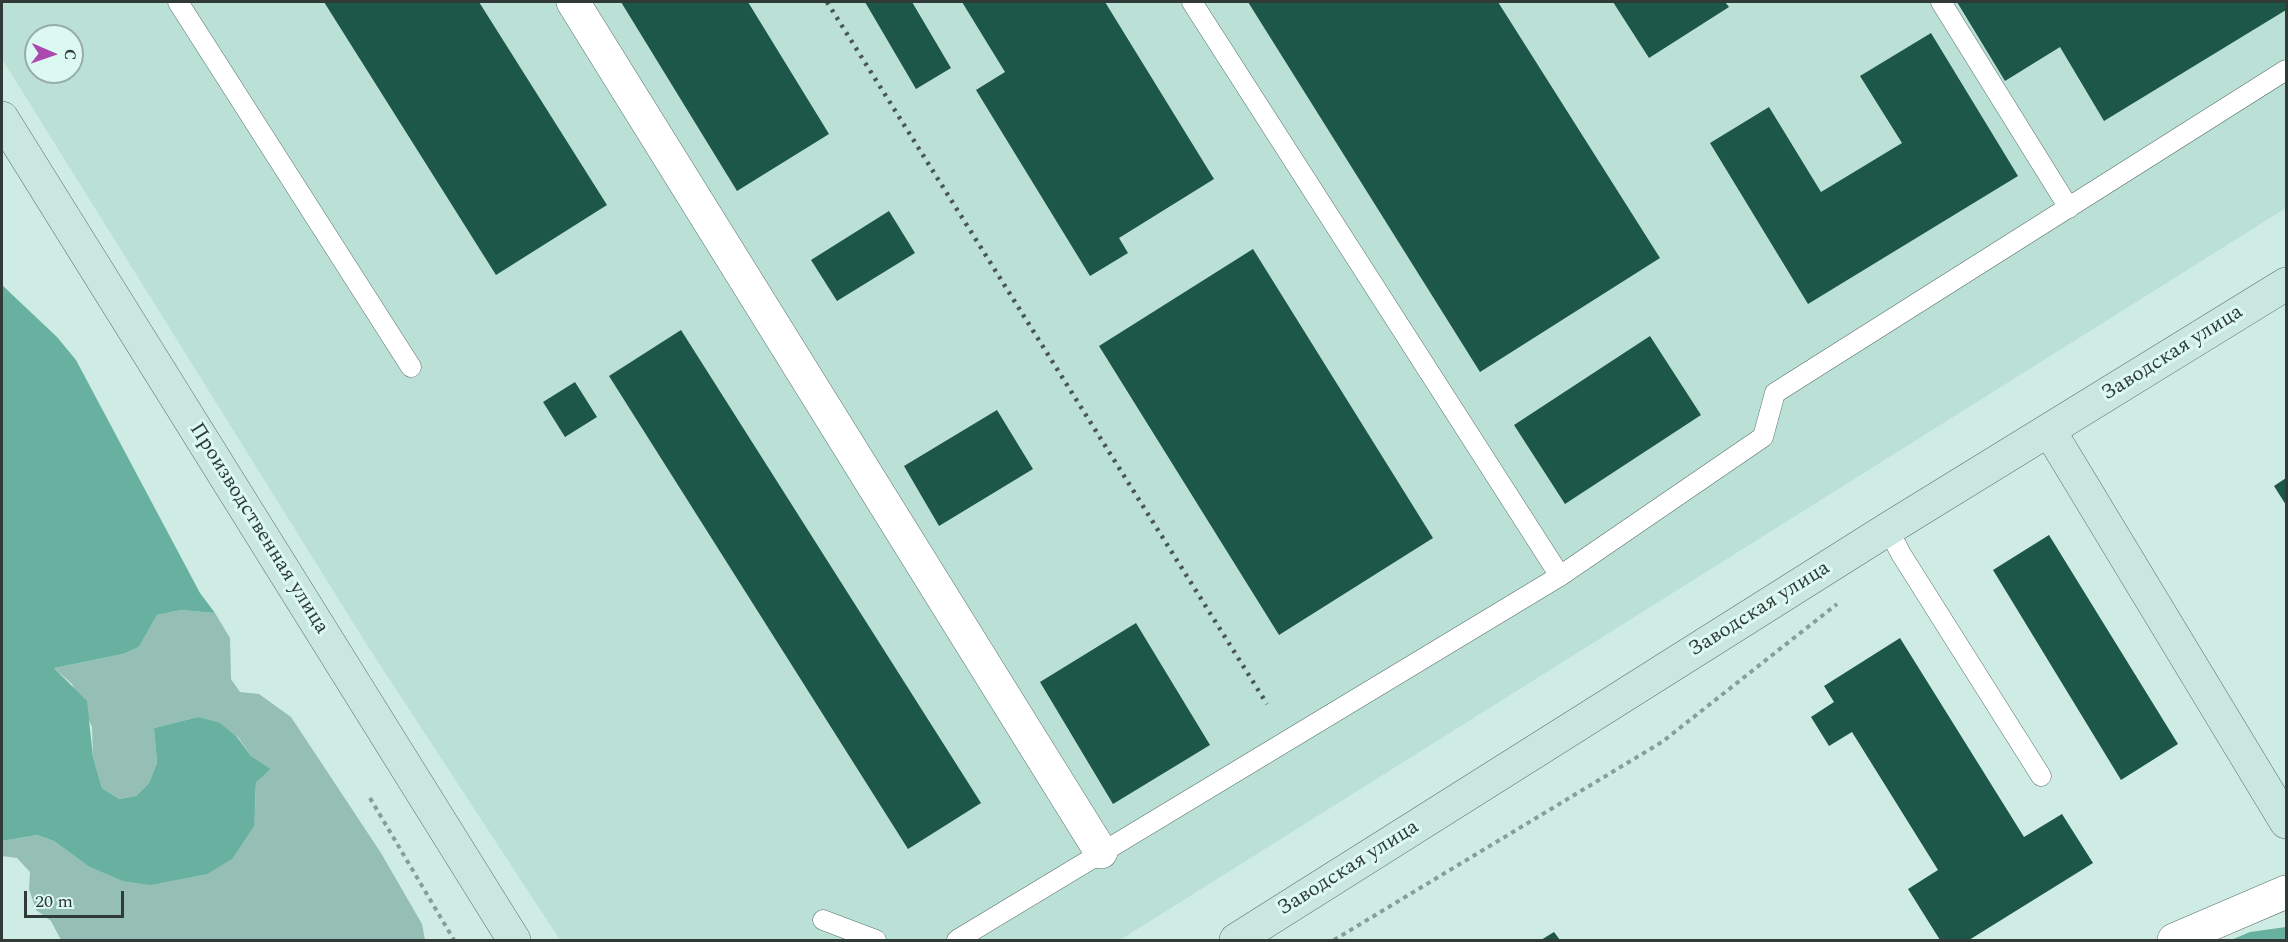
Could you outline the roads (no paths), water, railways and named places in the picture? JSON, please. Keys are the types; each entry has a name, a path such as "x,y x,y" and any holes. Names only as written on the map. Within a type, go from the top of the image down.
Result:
{"main road":[{"name":"Производственная улица","path":"2,118 514,940"},
{"name":"Заводская улица","path":"1236,940 1888,529 2286,284"},
{"path":"2049,430 2286,822"}],"street":[{"path":"573,2 1101,852"},
{"path":"2174,940 2286,892"}],"lane":[{"path":"178,2 411,367"},
{"path":"1192,2 1560,576"},
{"path":"1941,2 2069,208"},
{"path":"957,940 1560,576 1763,437 1775,393 2286,70"},
{"path":"1888,529 1901,554 2040,776"},
{"path":"823,920 876,940"}],"railway":[{"path":"827,2 1267,704"}]}
